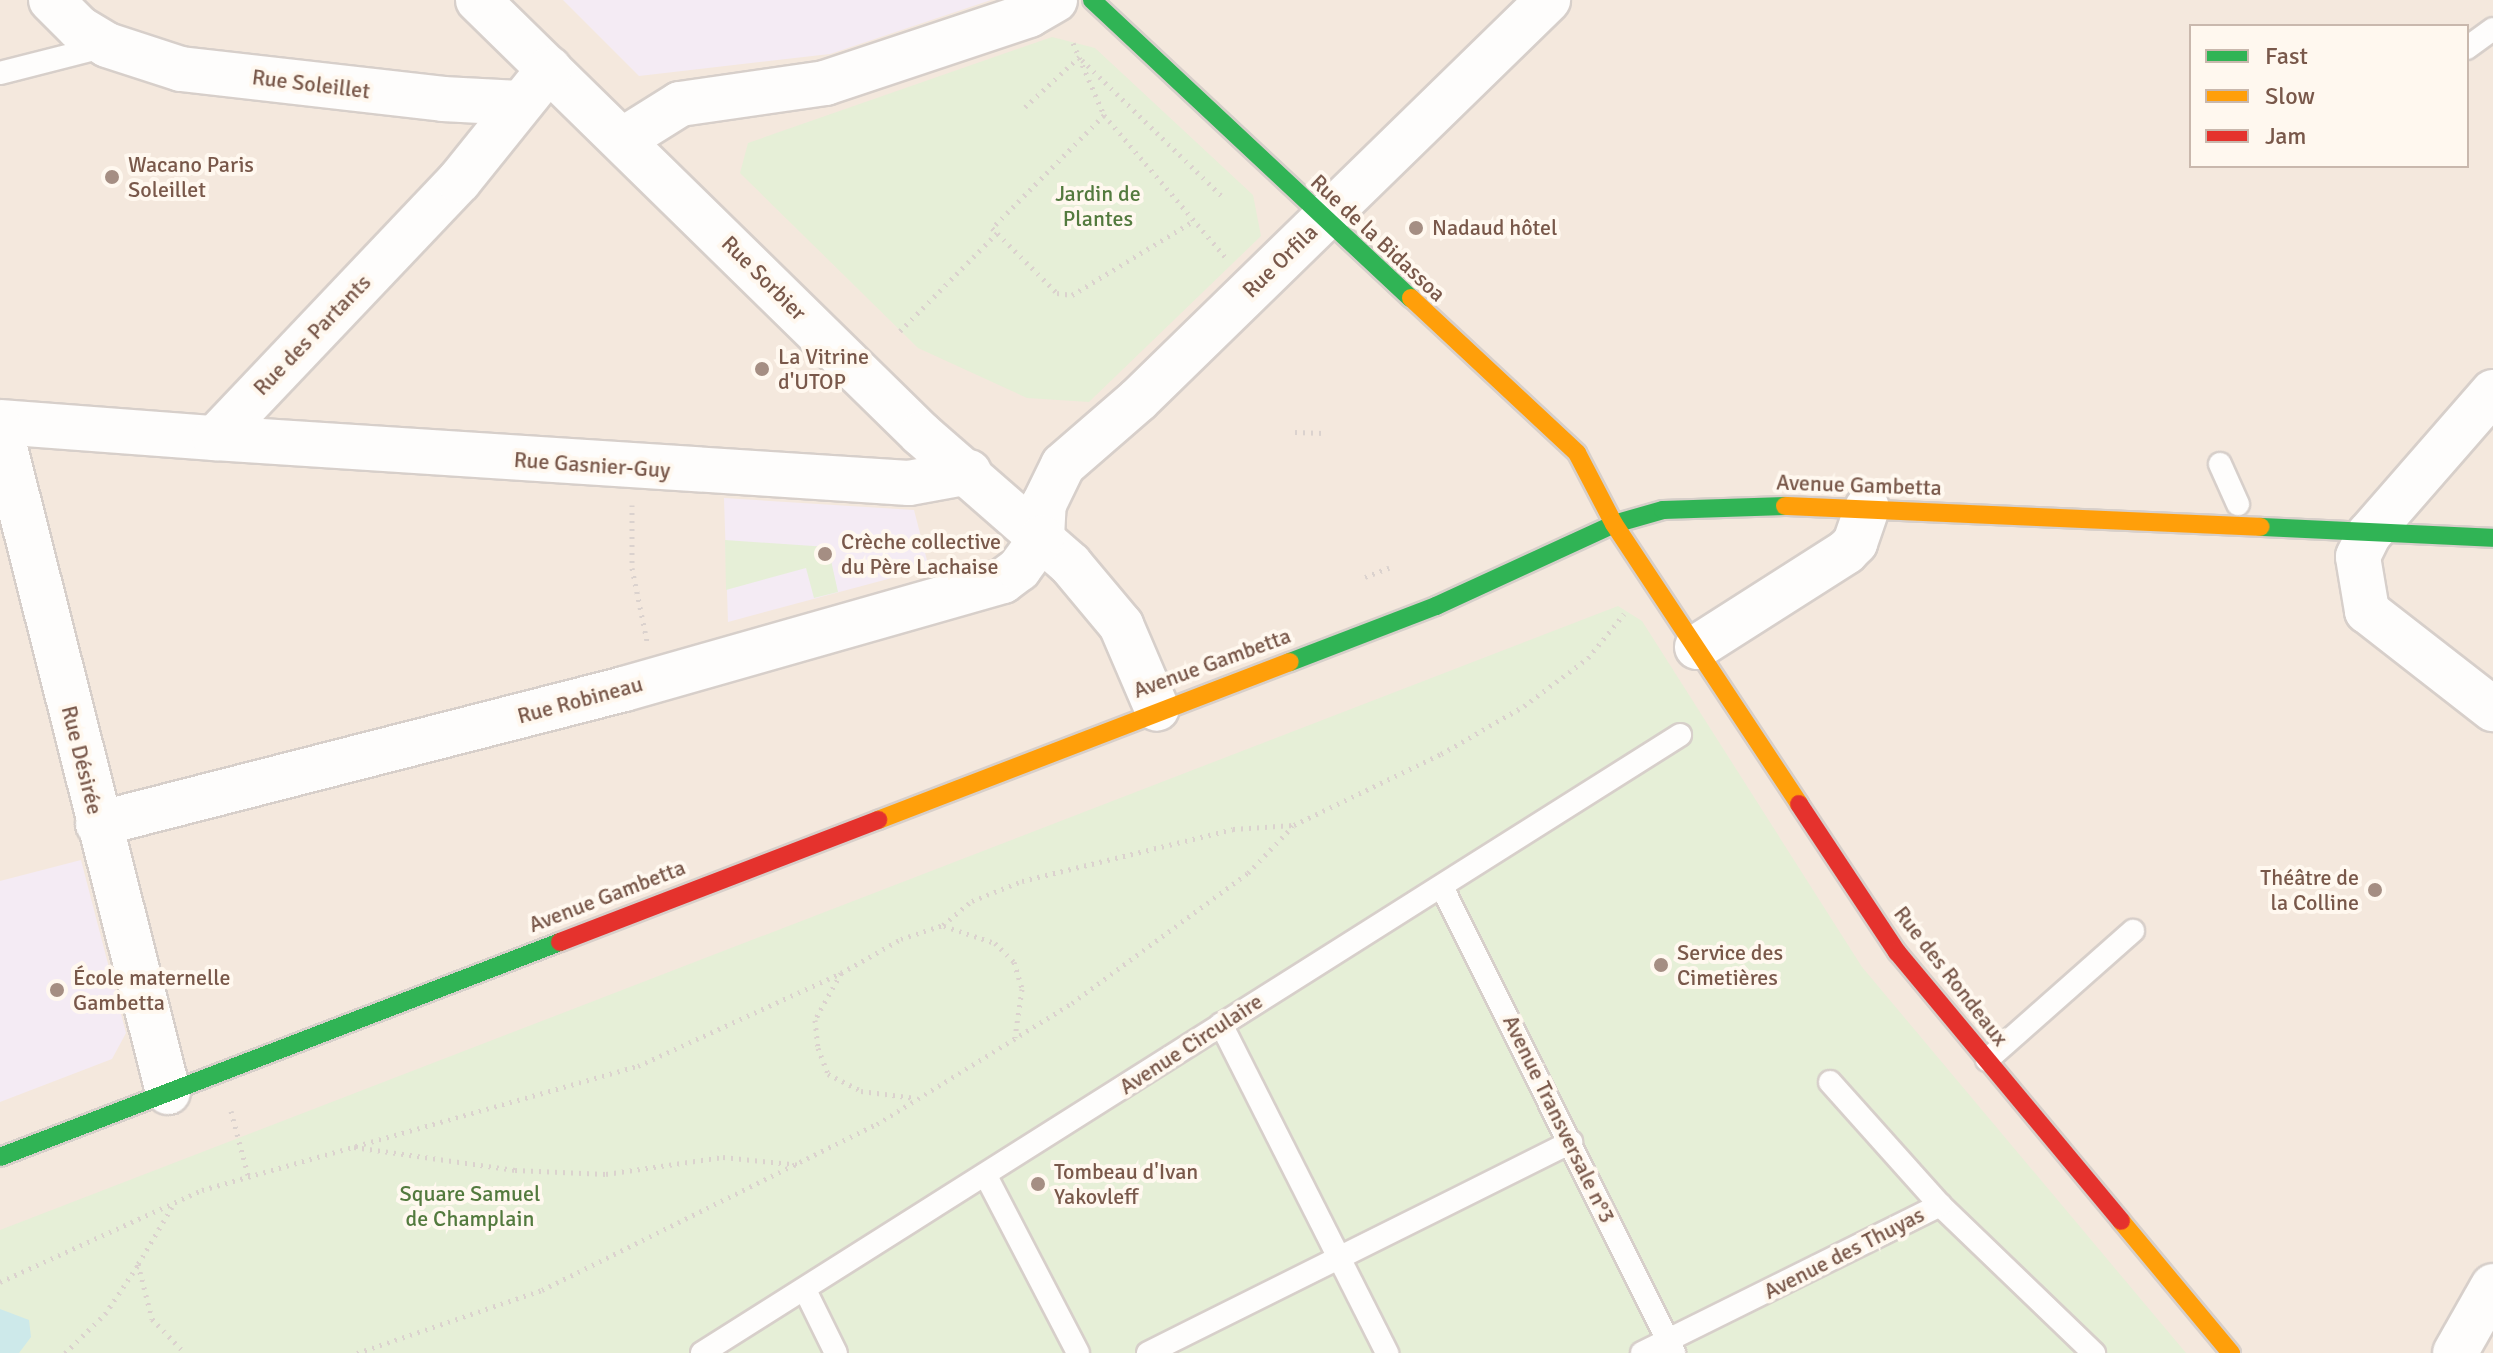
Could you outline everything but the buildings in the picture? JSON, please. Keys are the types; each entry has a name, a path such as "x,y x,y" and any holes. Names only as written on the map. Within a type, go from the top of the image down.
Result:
{"main road":[{"name":"Rue de la Bidassoa","path":"1092,0 1577,453 1614,524"},
{"name":"Avenue Gambetta","path":"0,1157 1157,709 1436,606 1614,524 1663,510 1726,505 1867,508 2493,538"},
{"name":"Rue des Rondeaux","path":"1614,524 1897,952 2231,1353"}],"street":[{"name":"Rue Soleillet","path":"51,0 79,28 107,45 181,69 443,99 519,103"},
{"name":"Rue Sorbier","path":"478,0 624,139 921,434 1042,537 1121,625 1157,709"},
{"path":"624,139 680,104 825,83 1029,15 1055,0"},
{"name":"Rue Orfila","path":"1042,537 1044,504 1063,465 1138,400 1548,0"},
{"name":"Rue des Partants","path":"215,438 459,181 549,69"},
{"path":"2493,392 2369,534 2358,557 2367,611 2493,709"},
{"path":"0,425 215,438"},
{"name":"Rue Désirée","path":"0,425 98,824 168,1092"},
{"name":"Rue Gasnier-Guy","path":"215,438 909,483 969,472"},
{"path":"1697,647 1846,552 1855,543 1867,508"},
{"name":"Rue Robineau","path":"98,824 624,689 1003,581 1019,569 1042,537"},
{"path":"2455,1353 2488,1308"}],"lane":[{"path":"2469,47 2493,29"},
{"path":"0,73 107,45"},
{"path":"2220,464 2238,504"},
{"name":"Avenue Circulaire","path":"702,1353 1680,735"},
{"name":"Avenue Transversale n°3","path":"1442,887 1671,1347"},
{"path":"1987,1060 2133,931"},
{"path":"1221,1024 1387,1353"},
{"name":"Avenue des Thuyas","path":"1642,1353 1671,1347 1940,1205 1830,1082"},
{"path":"1148,1353 1571,1142"},
{"path":"986,1176 1078,1353"},
{"path":"1940,1205 2094,1353"},
{"path":"805,1290 836,1353"}],"path":[{"path":"1025,107 1079,57"},
{"path":"1079,57 1104,115 1231,264"},
{"path":"1079,57 1225,199"},
{"path":"1104,115 992,228 1057,293 1072,295 1193,221"},
{"path":"900,331 997,233"},
{"path":"1295,432 1324,433"},
{"path":"632,492 632,568 649,650"},
{"path":"1365,577 1389,568"},
{"path":"357,1353 542,1290 802,1166 1072,1003 1248,873 1294,825 1441,754 1524,706 1588,658 1627,612"},
{"path":"0,1282 125,1222 174,1206 202,1190 638,1066 841,973 901,939 943,925 972,901 1022,881 1233,829 1294,825"},
{"path":"943,925 995,943 1014,962 1022,989 1015,1037"},
{"path":"841,973 815,1020 818,1048 828,1074 861,1091 917,1098"},
{"path":"230,1110 248,1175"},
{"path":"352,1146 515,1170 606,1174 723,1157 802,1166"},
{"path":"65,1353 105,1314 174,1206"},
{"path":"138,1264 152,1319 185,1353"}],"shaded area":[{"path":"0,0 2493,0 2493,1353 0,1353"},
{"path":"563,0 991,0 830,54 639,76"},
{"name":"Crèche collective du Père Lachaise","path":"724,498 914,510 929,568 728,622"},
{"name":"École maternelle Gambetta","path":"81,860 126,1033 112,1059 0,1102 0,881"}],"green space":[{"name":"Jardin de Plantes","path":"1052,37 1095,48 1253,195 1261,236 1089,402 1027,398 918,348 740,173 748,143"},
{"path":"725,540 828,547 838,592 814,598 806,568 726,590"},
{"name":"Square Samuel de Champlain","path":"1618,606 1642,621 1862,967 2186,1353 0,1353 0,1230"}],"water":[{"path":"0,1309 29,1320 31,1337 19,1353 0,1353"}],"traffic: fast":[{"path":"1092,0 1411,298"},
{"path":"1290,662 1436,606 1614,524 1663,510 1785,506"},
{"path":"2261,527 2493,538"},
{"path":"0,1157 560,942"}],"traffic: slow":[{"path":"1411,298 1577,453 1614,524 1799,804"},
{"path":"1785,506 2261,527"},
{"path":"878,820 1290,662"},
{"path":"2121,1221 2231,1353"}],"traffic: jam":[{"path":"1799,804 1897,952 2121,1221"},
{"path":"560,942 878,820"}],"place":[{"name":"Wacano Paris Soleillet","path":"112,177"},
{"name":"Nadaud hôtel","path":"1416,228"},
{"name":"La Vitrine d'UTOP","path":"762,369"},
{"name":"Crèche collective du Père Lachaise","path":"825,554"},
{"name":"Théâtre de la Colline","path":"2375,890"},
{"name":"Service des Cimetières","path":"1661,965"},
{"name":"École maternelle Gambetta","path":"57,990"},
{"name":"Tombeau d'Ivan Yakovleff","path":"1038,1184"}]}
